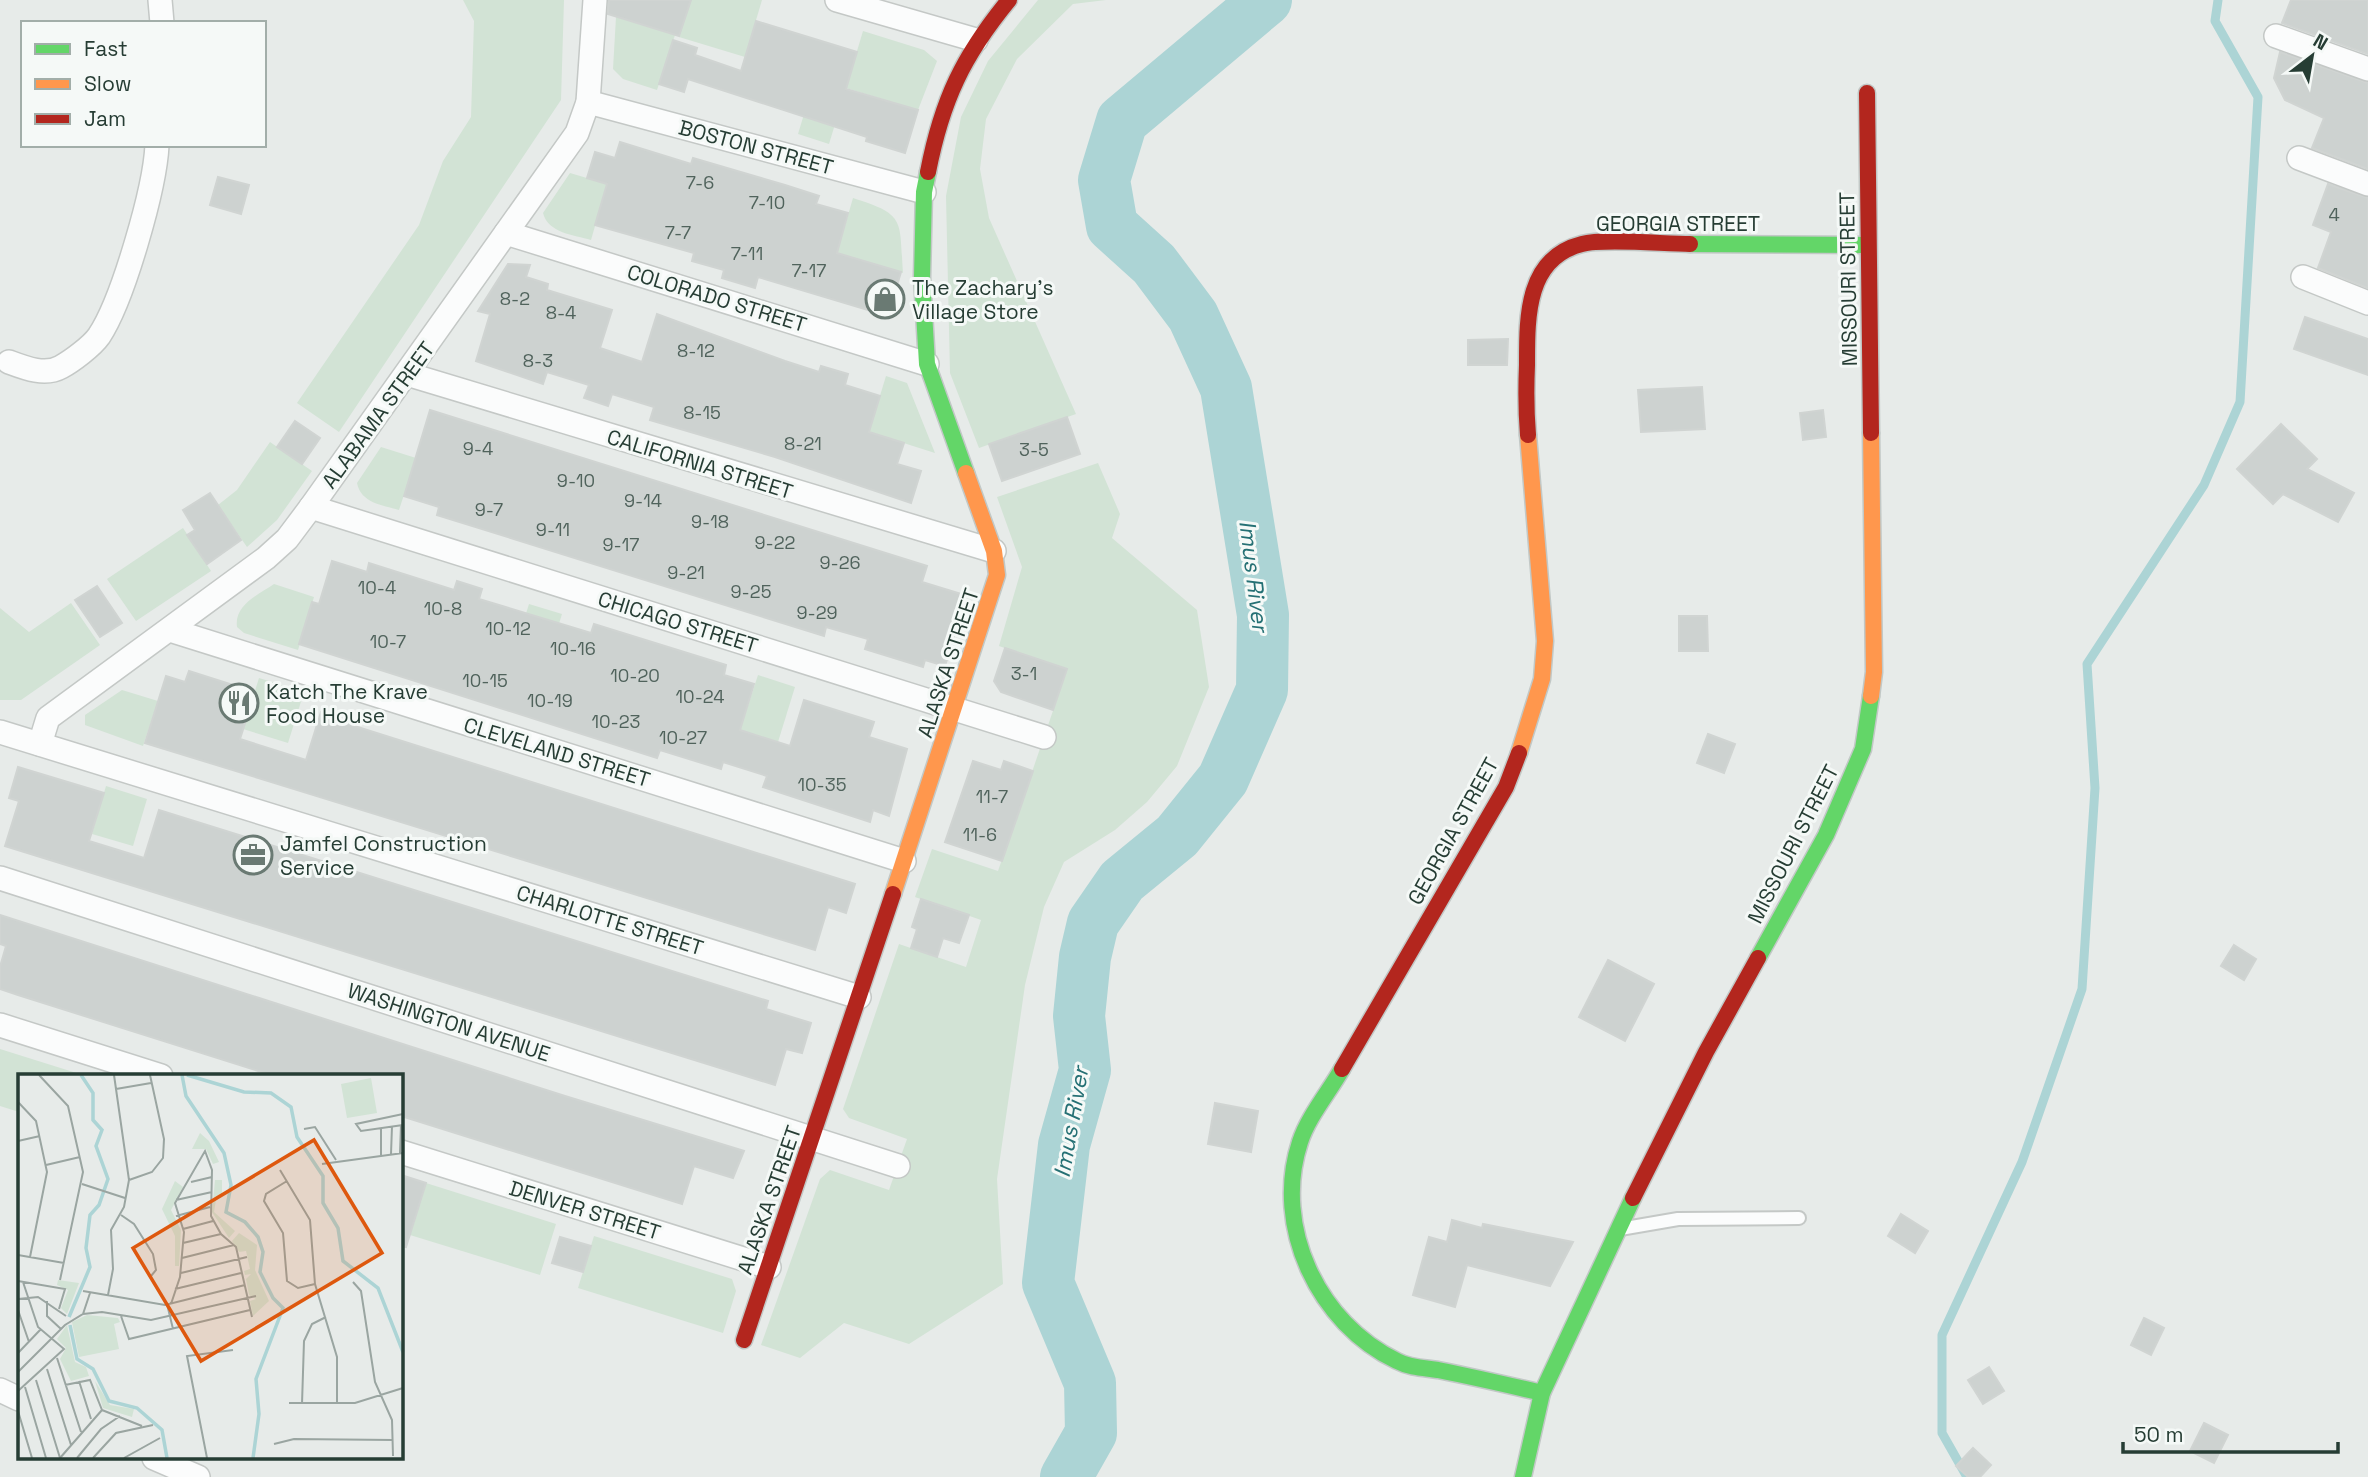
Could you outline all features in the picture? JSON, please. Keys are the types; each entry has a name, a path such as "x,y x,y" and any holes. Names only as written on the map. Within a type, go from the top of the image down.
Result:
{"street":[{"path":"160,0 162,21"},
{"name":"ALABAMA STREET","path":"40,744 48,718 266,558 287,539 311,507 577,133 588,102 595,0"},
{"path":"837,0 975,40"},
{"name":"ALASKA STREET","path":"744,1340 993,595 997,575 994,551 927,364 922,277 924,192 946,102 975,40 1009,0"},
{"path":"2276,36 2368,69"},
{"name":"MISSOURI STREET","path":"1523,1477 1542,1393 1617,1229 1706,1052 1826,835 1863,749 1874,672 1867,93"},
{"name":"BOSTON STREET","path":"588,102 924,192"},
{"path":"9,362 32,371 60,368 98,337 124,281 156,167 157,147"},
{"path":"2299,158 2368,184"},
{"name":"COLORADO STREET","path":"506,233 927,364"},
{"name":"GEORGIA STREET","path":"1542,1393 1398,1362 1354,1336 1326,1305 1304,1261 1291,1199 1292,1169 1300,1141 1506,787 1533,716 1542,679 1545,641 1526,415 1527,319 1531,293 1542,272 1558,253 1584,243 1868,245"},
{"path":"2303,277 2368,303"},
{"name":"CALIFORNIA STREET","path":"407,374 994,551"},
{"name":"CHICAGO STREET","path":"311,507 1044,737"},
{"name":"CLEVELAND STREET","path":"170,630 904,861"},
{"name":"CHARLOTTE STREET","path":"1,734 859,997"},
{"name":"WASHINGTON AVENUE","path":"0,878 898,1166"},
{"path":"0,1025 155,1074"},
{"name":"DENVER STREET","path":"402,1152 769,1267"},
{"path":"0,1391 18,1399"},
{"path":"159,1460 198,1477"}],"lane":[{"path":"1617,1229 1678,1219 1799,1218"}],"green space":[{"path":"463,0 564,0 561,100 339,432 297,403 419,225 443,161 471,117 474,21"},
{"path":"691,0 762,0 745,57 679,37"},
{"path":"1038,0 1106,0 1073,4 1017,59 986,119 980,169 989,218 1076,414 979,448 950,373 946,196 961,117 988,61"},
{"path":"616,17 675,35 657,90 623,79 613,69"},
{"path":"863,31 924,50 937,61 918,110 846,88"},
{"path":"815,78 846,88 829,144 798,134"},
{"path":"570,173 607,184 591,240 556,229 550,225 543,213"},
{"path":"853,198 883,209 897,222 903,273 837,253"},
{"path":"886,376 907,383 935,453 869,432"},
{"path":"270,442 312,471 277,520 247,547 218,505 237,490"},
{"path":"381,447 416,458 399,510 368,499 359,490 357,483"},
{"path":"1098,463 1120,514 1112,538 1197,610 1209,687 1177,766 1147,802 1115,830 1064,862 1044,907 1025,985 997,1179 1003,1284 909,1344 844,1323 800,1358 761,1345 820,1179 830,1170 889,1190 907,1139 849,1118 843,1109 899,944 966,967 981,920 915,897 932,849 998,871 1067,670 999,646 1022,567 997,497"},
{"path":"183,528 211,571 136,621 107,579"},
{"path":"274,584 314,597 298,650 244,633 237,627 237,619 243,607"},
{"path":"71,603 100,645 21,700 0,700 0,608 29,632"},
{"path":"529,604 562,614 545,669 512,659"},
{"path":"758,675 795,687 778,742 740,730"},
{"path":"259,678 304,692 288,743 243,729"},
{"path":"122,690 158,701 143,746 85,725 85,715"},
{"path":"106,786 147,799 133,846 92,834"},
{"path":"0,1049 80,1074 18,1074 18,1112 0,1106"},
{"path":"426,1183 556,1224 540,1275 410,1235"},
{"path":"594,1236 732,1279 736,1291 723,1333 578,1288"}],"building":[{"path":"609,0 691,0 679,36 608,14"},
{"path":"2291,0 2368,0 2368,54 2282,23"},
{"path":"756,21 857,52 846,89 918,110 905,153 866,141 867,137 688,79 684,92 659,84 673,40 697,48 695,55 741,71"},
{"path":"2280,52 2368,83 2368,169 2312,148 2324,118 2285,100 2274,78"},
{"path":"620,142 691,164 693,158 785,185 819,196 816,204 848,213 837,253 901,272 888,316 758,277 755,288 722,278 724,270 692,261 694,253 595,225 607,184 587,178 595,152 615,158"},
{"path":"218,177 249,185 241,214 210,205"},
{"path":"2328,184 2368,198 2368,288 2318,268 2331,232 2313,225"},
{"path":"508,264 530,265 526,277 548,284 547,290 612,310 600,348 642,362 657,314 819,372 821,366 848,374 845,385 880,396 869,432 904,443 897,464 921,471 911,503 775,457 650,420 654,407 612,394 608,406 584,398 589,385 547,372 543,384 476,361 490,314 478,311"},
{"path":"2305,317 2368,339 2368,375 2294,349"},
{"path":"1508,339 1507,365 1468,365 1468,340"},
{"path":"1702,387 1705,429 1641,432 1638,390"},
{"path":"430,410 927,566 922,582 961,594 951,625 957,627 945,666 925,660 923,667 865,649 868,639 826,627 824,636 437,515 439,507 404,496"},
{"path":"1823,410 1826,437 1803,440 1800,413"},
{"path":"1067,417 1080,454 1002,481 989,444"},
{"path":"295,421 320,438 302,464 277,447"},
{"path":"2281,424 2317,459 2307,469 2354,493 2338,522 2283,494 2273,504 2237,469"},
{"path":"210,493 241,540 207,564 187,535 195,530 183,510"},
{"path":"332,561 367,572 369,563 454,590 457,581 482,589 479,599 591,633 594,624 726,665 724,675 754,684 740,730 790,746 804,700 874,722 869,737 907,749 889,816 873,810 870,822 763,787 767,776 723,762 721,769 660,750 657,758 299,644 312,602 319,604"},
{"path":"97,586 122,623 100,637 75,600"},
{"path":"1679,616 1707,616 1708,651 1679,651"},
{"path":"1005,648 1067,669 1053,710 1001,692 994,681"},
{"path":"189,671 255,692 240,739 306,760 321,712 346,720 345,723 855,884 846,913 828,907 815,950 145,743 166,676 185,682"},
{"path":"1708,734 1735,744 1724,773 1697,763"},
{"path":"973,761 1001,770 1004,761 1033,771 1002,861 945,842"},
{"path":"18,767 104,793 89,841 144,858 159,810 768,1001 766,1009 811,1023 802,1053 786,1049 775,1085 5,846 19,801 9,798"},
{"path":"921,899 969,915 959,943 943,938 937,957 911,948 917,929 912,927"},
{"path":"0,915 744,1151 733,1178 694,1166 682,1204 402,1116 402,1074 268,1074 0,989 0,967 6,946 0,944"},
{"path":"2234,945 2256,959 2244,980 2221,966"},
{"path":"1608,960 1654,984 1625,1041 1579,1017"},
{"path":"1215,1103 1258,1111 1251,1152 1208,1144"},
{"path":"402,1175 426,1183 406,1247 402,1246"},
{"path":"1901,1214 1928,1231 1915,1253 1888,1236"},
{"path":"1452,1220 1482,1228 1483,1224 1573,1242 1550,1286 1467,1265 1455,1307 1413,1295 1429,1237 1447,1242"},
{"path":"560,1237 591,1246 583,1272 552,1263"},
{"path":"2144,1318 2164,1328 2151,1355 2131,1345"},
{"path":"1989,1367 2004,1391 1983,1404 1968,1380"},
{"path":"2204,1423 2228,1435 2214,1463 2190,1451"},
{"path":"1973,1448 1991,1465 1980,1477 1968,1477 1956,1466"}],"waterway":[{"name":"Imus River","path":"1066,1477 1091,1433 1090,1383 1048,1283 1064,1145 1085,1070 1079,1016 1085,957 1093,923 1122,881 1177,836 1223,779 1262,690 1263,615 1226,388 1193,316 1154,264 1112,226 1104,180 1122,121 1266,0"},
{"path":"1967,1477 1942,1433 1942,1335 2022,1162 2082,989 2095,788 2087,664 2204,485 2240,402 2258,97 2215,21 2218,0"}],"traffic: fast":[{"path":"928,172 924,192 922,277 927,364 966,473"},
{"path":"1690,244 1868,245"},
{"path":"1758,958 1826,835 1863,749 1871,696"},
{"path":"1342,1069 1304,1133 1293,1174 1292,1207 1298,1239 1309,1270 1325,1298 1345,1323 1369,1344 1402,1363 1542,1393"},
{"path":"1523,1477 1542,1393 1633,1198"}],"traffic: slow":[{"path":"1871,433 1874,672 1871,696"},
{"path":"1519,753 1542,679 1545,641 1528,435"},
{"path":"893,894 997,575 994,551 966,473"}],"traffic: jam":[{"path":"928,172 940,123 957,80 979,40 1009,0"},
{"path":"1867,93 1871,433"},
{"path":"1528,435 1526,382 1530,309 1540,276 1550,262 1564,251 1592,242 1690,244"},
{"path":"1342,1069 1506,787 1519,753"},
{"path":"744,1340 893,894"},
{"path":"1633,1198 1706,1052 1758,958"}],"place":[{"name":"The Zachary's Village Store","path":"885,299"},
{"name":"Katch The Krave Food House","path":"239,703"},
{"name":"Jamfel Construction Service","path":"253,855"}]}
